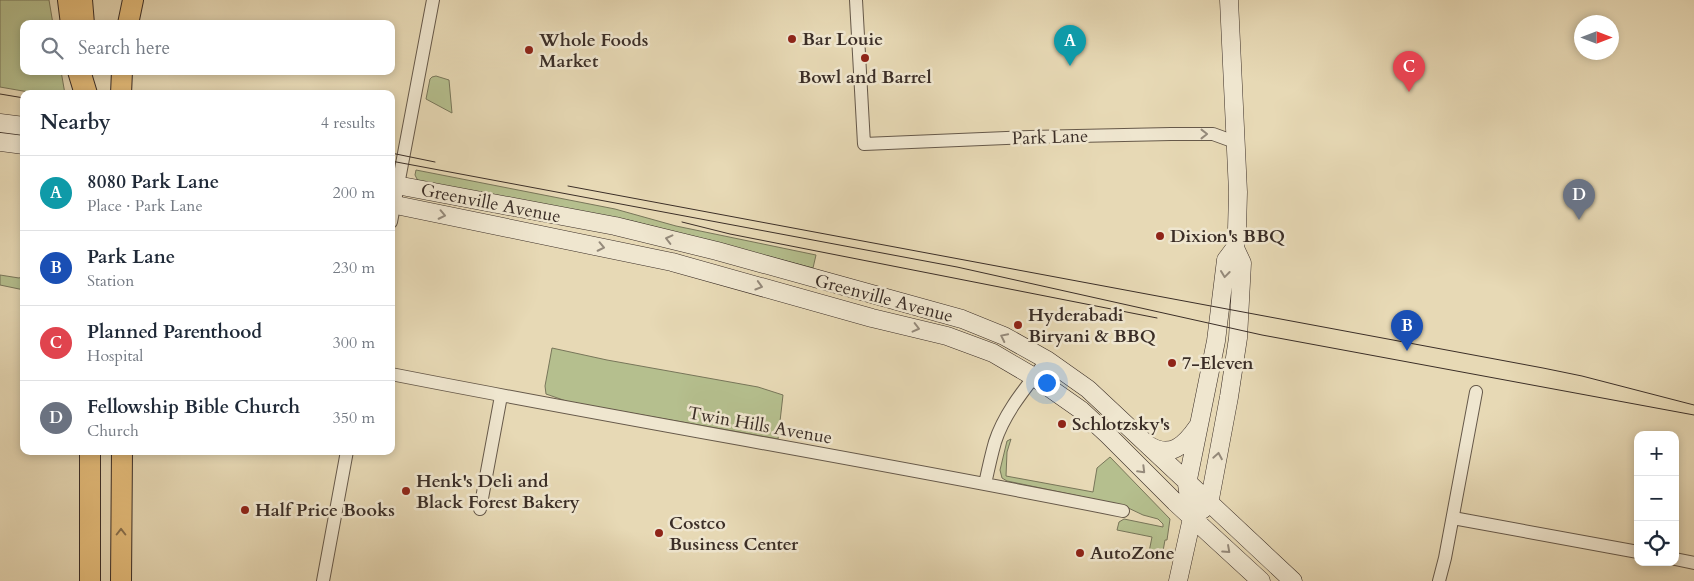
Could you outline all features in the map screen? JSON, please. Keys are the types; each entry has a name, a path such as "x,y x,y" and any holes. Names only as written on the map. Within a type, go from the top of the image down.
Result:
{"highway":[{"path":"69,0 72,20"},
{"path":"81,75 86,90"}],"main road":[{"path":"60,0 62,20"},
{"path":"82,0 84,20"},
{"path":"123,0 123,20"},
{"path":"129,20 133,0"},
{"path":"1192,518 1210,504 1238,338 1242,263 1235,248 1238,192 1229,0"},
{"path":"87,75 88,90"},
{"path":"121,90 122,75"},
{"path":"0,123 20,126"},
{"path":"0,142 20,144"},
{"name":"Greenville Avenue","path":"395,185 615,226 717,251 962,319 1004,336 1047,360 1088,389 1140,440 1293,581"},
{"name":"Greenville Avenue","path":"395,210 542,235 672,262 872,318 948,336 993,353 1034,377 1081,410 1192,518 1261,581"},
{"path":"542,235 562,226 609,234 615,226"},
{"path":"1178,581 1192,518 1187,484 1216,341 1226,260 1235,248"},
{"path":"711,272 717,251"},
{"path":"872,318 878,296"},
{"path":"1140,440 1153,448 1170,450 1182,445 1200,423"},
{"path":"90,455 90,581"},
{"path":"121,581 122,455"},
{"path":"83,581 90,547"}],"street":[{"path":"395,185 433,0"},
{"name":"Park Lane","path":"856,0 864,144 1030,137 1171,134 1213,134 1236,142"},
{"path":"985,484 995,442 1008,413 1047,360"},
{"name":"Twin Hills Avenue","path":"395,375 1123,511"},
{"path":"1440,581 1476,392"},
{"path":"480,509 501,396"},
{"path":"323,581 347,455"},
{"path":"1453,518 1634,551"},
{"path":"1679,560 1694,563"}],"green space":[{"path":"0,0 49,0 52,20 20,20 20,75 62,75 64,90 20,90 0,87"},
{"path":"436,76 449,80 452,113 426,99 430,79"},
{"path":"416,170 615,209 676,226 816,255 813,268 632,221 418,181 415,175"},
{"path":"0,275 20,278 20,289 0,285"},
{"path":"552,348 607,360 758,387 783,395 778,439 569,402 546,394 545,386"},
{"path":"1011,439 1007,452 1006,476 1093,492 1097,468 1110,457 1170,519 1167,540 1165,540 1163,551 1159,553 1149,552 1152,537 1117,530 1119,522 1124,519 1163,527 1163,524 1158,519 1143,515 1122,505 1007,481 1002,478 1000,470 1007,441"}],"tram line":[{"path":"0,94 20,97"},
{"path":"395,154 435,162"},
{"path":"395,162 957,267 1262,335 1694,415"},
{"path":"568,186 1543,368 1582,376 1694,405"},
{"path":"682,222 730,234 1157,318"}],"place":[{"name":"Bar Louie","path":"792,39"},
{"name":"Whole Foods Market","path":"529,50"},
{"name":"Bowl and Barrel","path":"865,58"},
{"name":"8080 Park Lane","path":"1070,66"},
{"name":"Planned Parenthood","path":"1409,92"},
{"name":"Fellowship Bible Church","path":"1579,220"},
{"name":"Dixion's BBQ","path":"1160,236"},
{"name":"Hyderabadi Biryani & BBQ","path":"1018,325"},
{"name":"Park Lane","path":"1407,351"},
{"name":"7-Eleven","path":"1172,363"},
{"name":"Schlotzsky's","path":"1062,424"},
{"name":"Henk's Deli and Black Forest Bakery","path":"406,491"},
{"name":"Half Price Books","path":"245,510"},
{"name":"Costco Business Center","path":"659,533"},
{"name":"AutoZone","path":"1080,553"}]}
